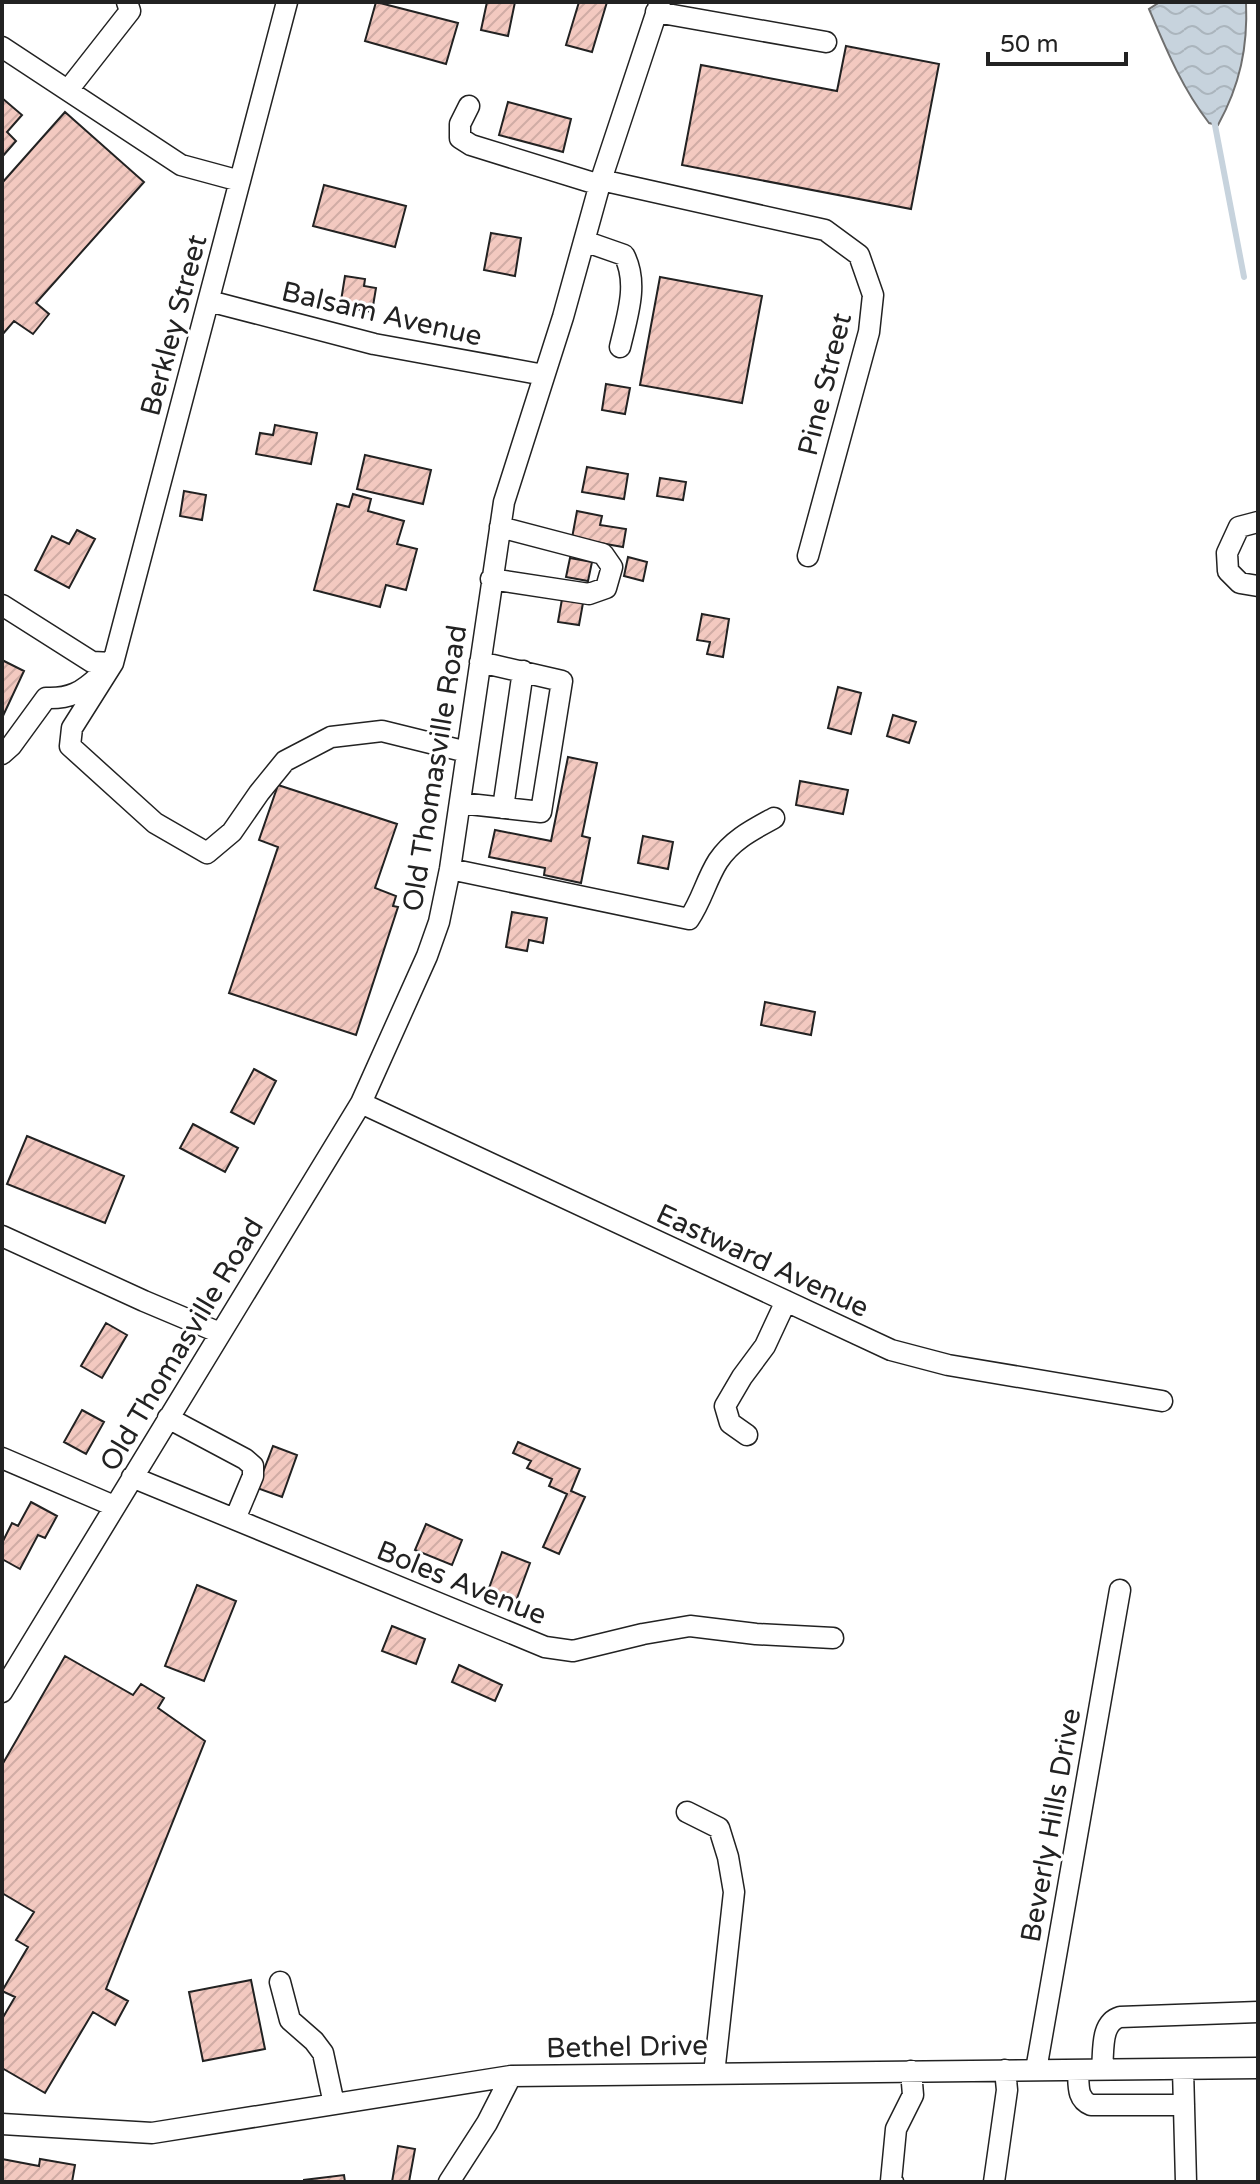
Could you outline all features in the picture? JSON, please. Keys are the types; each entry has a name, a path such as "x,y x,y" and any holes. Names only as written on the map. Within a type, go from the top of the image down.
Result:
{"street":[{"path":"68,90 130,11 127,2"},
{"name":"Berkley Street","path":"287,2 113,663 72,728 70,746 155,823 207,853 232,832 285,761 331,737 382,731 467,752"},
{"path":"658,7 826,42"},
{"name":"Old Thomasville Road","path":"2,1692 361,1103 427,956 439,922 450,869 504,502 600,183 658,7"},
{"path":"2,47 181,165 240,181"},
{"name":"Pine Street","path":"469,106 460,124 460,138 471,145 600,183 825,230 859,255 873,295 869,332 808,556"},
{"path":"584,241 624,255 631,268 631,298 620,347"},
{"name":"Balsam Avenue","path":"209,301 374,344 544,375"},
{"path":"1258,522 1239,527 1227,553 1228,571 1240,583 1258,586"},
{"path":"491,579 589,594 606,588 612,567 603,554 500,527"},
{"path":"2,605 92,662 113,663"},
{"path":"460,803 541,812 562,681 480,662"},
{"path":"2,754 46,698 63,698 81,692 113,663"},
{"path":"503,808 523,671"},
{"path":"450,869 689,919 702,900 719,860 745,833 774,818"},
{"name":"Eastward Avenue","path":"361,1103 891,1350 948,1365 1162,1401"},
{"path":"2,1236 220,1333"},
{"path":"747,1435 730,1423 725,1406 765,1346 786,1301"},
{"path":"168,1418 253,1466 253,1476 235,1519"},
{"path":"2,1458 114,1506"},
{"name":"Boles Avenue","path":"132,1477 545,1647 573,1651 690,1626 756,1634 833,1638"},
{"name":"Beverly Hills Drive","path":"1036,2070 1120,1590"},
{"path":"687,1812 719,1828 734,1892 714,2074"},
{"path":"280,1982 290,2020 323,2053 334,2104"},
{"path":"1102,2069 1106,2027 1120,2017 1258,2012"},
{"name":"Bethel Drive","path":"2,2124 152,2133 511,2076 1258,2068"},
{"path":"1183,2069 1186,2182"},
{"path":"994,2182 1007,2090 1005,2070"},
{"path":"1078,2070 1080,2097 1091,2105 1184,2105"},
{"path":"893,2182 896,2129 913,2095 911,2071"},
{"path":"449,2182 487,2123 511,2076"}],"water":[{"path":"1160,2 1246,2 1246,35 1241,65 1218,125 1209,123 1199,110 1168,53 1149,9"}],"building":[{"path":"376,2 458,23 446,64 365,41"},
{"path":"487,2 515,2 508,36 481,30"},
{"path":"579,2 607,2 592,52 566,45"},
{"path":"846,46 939,64 911,209 682,165 701,65 837,91"},
{"path":"2,98 22,115 7,132 16,141 2,157"},
{"path":"508,102 571,119 563,152 499,135"},
{"path":"65,112 144,182 36,303 49,314 33,334 14,321 2,335 2,183"},
{"path":"324,185 406,206 395,247 313,226"},
{"path":"491,233 521,238 515,276 484,270"},
{"path":"345,276 365,279 364,286 376,288 372,312 340,307"},
{"path":"660,277 762,296 742,403 640,385"},
{"path":"606,384 630,388 625,414 602,410"},
{"path":"275,425 317,433 311,464 256,454 260,433 273,435"},
{"path":"365,455 431,470 423,504 357,489"},
{"path":"587,467 628,474 624,499 582,492"},
{"path":"660,478 686,482 683,500 657,496"},
{"path":"184,491 206,495 202,520 180,516"},
{"path":"353,494 371,499 368,511 404,521 397,544 417,549 406,590 386,585 380,607 314,590 337,504 349,507"},
{"path":"577,511 602,516 600,525 626,529 623,547 572,538"},
{"path":"77,530 95,539 69,588 35,570 52,536 69,544"},
{"path":"628,557 647,562 643,581 624,576"},
{"path":"570,558 592,562 588,581 566,577"},
{"path":"562,599 583,603 579,625 558,622"},
{"path":"702,614 729,619 723,657 707,654 710,642 697,640"},
{"path":"2,660 24,671 2,718"},
{"path":"838,687 861,693 851,734 828,728"},
{"path":"893,715 916,722 909,743 887,736"},
{"path":"568,757 597,763 582,836 590,838 581,883 544,875 545,868 489,857 495,830 551,841"},
{"path":"800,781 848,790 843,814 796,805"},
{"path":"278,785 397,824 375,888 396,896 393,906 398,907 356,1035 229,993 278,847 259,840"},
{"path":"643,836 673,842 668,869 638,863"},
{"path":"512,912 547,918 543,943 529,940 527,951 506,947"},
{"path":"765,1002 815,1012 811,1035 761,1025"},
{"path":"254,1069 276,1081 254,1124 231,1112"},
{"path":"193,1124 238,1148 225,1172 180,1148"},
{"path":"27,1136 124,1176 105,1223 7,1184"},
{"path":"106,1323 127,1335 102,1378 81,1366"},
{"path":"82,1410 104,1422 86,1454 64,1442"},
{"path":"518,1442 580,1469 571,1491 585,1497 559,1554 543,1547 567,1494 549,1486 552,1479 527,1468 531,1461 513,1453"},
{"path":"273,1446 297,1455 282,1497 257,1488"},
{"path":"31,1502 57,1516 45,1538 38,1535 20,1569 2,1559 2,1543 12,1523 18,1526"},
{"path":"426,1524 462,1540 452,1565 415,1550"},
{"path":"502,1552 530,1563 516,1601 488,1591"},
{"path":"197,1585 236,1601 204,1681 165,1666"},
{"path":"392,1626 425,1639 416,1664 382,1651"},
{"path":"65,1656 133,1695 141,1684 164,1698 158,1708 205,1741 106,1989 128,2001 115,2025 93,2012 45,2093 2,2068 2,2019 15,1997 2,1991 28,1947 16,1940 34,1912 2,1893 2,1765"},
{"path":"459,1665 502,1685 495,1701 452,1682"},
{"path":"251,1980 265,2049 203,2061 189,1992"},
{"path":"398,2146 415,2149 409,2182 392,2182"},
{"path":"2,2159 39,2166 40,2159 75,2165 72,2182 2,2182"},
{"path":"344,2175 345,2182 304,2182 304,2180"}],"waterway":[{"path":"1214,120 1244,277"}]}
